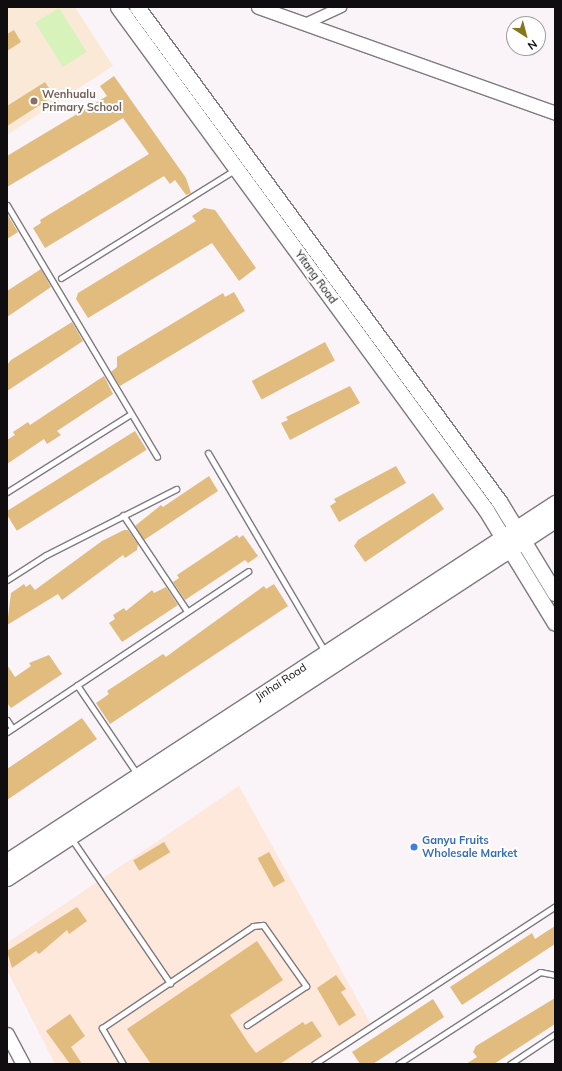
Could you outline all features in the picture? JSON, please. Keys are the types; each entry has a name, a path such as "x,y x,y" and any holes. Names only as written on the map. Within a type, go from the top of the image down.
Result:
{"main road":[{"name":"Yitang Road","path":"118,7 507,543 555,623"},
{"name":"Yitang Road","path":"137,7 520,535 555,593"},
{"name":"Jinhai Road","path":"520,535 555,503"},
{"name":"Jinhai Road","path":"7,861 326,653 520,535 555,520"},
{"name":"Jinhai Road","path":"7,878 71,837 507,543"}],"street":[{"path":"258,7 555,113"},
{"path":"307,24 341,7"},
{"path":"7,1034 23,1064"}],"lane":[{"path":"61,278 237,169"},
{"path":"7,205 156,457"},
{"path":"7,492 131,414"},
{"path":"208,453 326,653"},
{"path":"7,580 46,555 176,488"},
{"path":"123,515 187,611"},
{"path":"7,732 248,571"},
{"path":"77,685 138,776"},
{"path":"7,720 12,728"},
{"path":"71,837 170,983"},
{"path":"314,1064 555,906"},
{"path":"123,1064 102,1028 253,926 263,925 306,986 247,1025"},
{"path":"398,1064 540,972 555,975"},
{"path":"510,1064 555,1034"}],"shaded area":[{"name":"Wenhualu Primary School","path":"7,7 75,7 113,66 7,135"},
{"path":"239,786 371,1024 310,1064 55,1064 7,970 7,943"}],"green space":[{"path":"59,8 87,52 63,67 35,23"}],"building":[{"path":"14,30 21,42 7,51 7,34"},
{"path":"114,76 186,178 191,193 186,195 175,180 170,184 164,176 45,248 33,228 41,223 40,220 149,154 123,118 7,187 7,156 107,96 100,86"},
{"path":"45,82 54,96 7,126 7,106"},
{"path":"204,208 215,210 256,268 239,281 212,243 88,318 76,299 78,293 196,221 192,216"},
{"path":"7,214 18,232 7,239"},
{"path":"41,269 51,287 7,317 7,291"},
{"path":"234,292 245,311 120,386 111,372 117,367 117,357 223,293 225,297"},
{"path":"72,322 83,341 7,391 7,365 11,360"},
{"path":"325,342 335,361 262,400 252,381"},
{"path":"104,376 113,394 57,431 61,435 47,444 44,439 7,464 7,440 15,435 13,432 28,422 30,425"},
{"path":"350,386 360,403 290,440 281,423 288,420 286,417"},
{"path":"135,431 147,450 17,531 7,515 7,511"},
{"path":"396,466 406,483 339,522 330,506 336,502 334,499"},
{"path":"209,476 218,491 144,540 135,526 161,505 163,507"},
{"path":"433,493 444,509 365,562 354,546 358,540"},
{"path":"124,530 128,530 138,544 137,550 125,558 123,555 62,600 58,594 7,625 11,593 24,584 26,587 30,584 35,590 102,541"},
{"path":"237,535 239,538 243,535 258,556 248,563 245,560 185,600 173,582 179,578 177,575"},
{"path":"274,584 288,606 110,724 96,703 109,694 107,691 163,654 166,657 264,586 266,589"},
{"path":"166,587 178,605 122,642 109,623 115,619 113,615 124,608 126,611 152,590 154,593"},
{"path":"49,655 62,674 11,708 7,703 7,665 15,677 31,666 29,663"},
{"path":"82,718 97,739 7,800 7,769"},
{"path":"164,842 170,852 139,871 133,861"},
{"path":"269,852 285,881 274,887 258,858"},
{"path":"77,907 87,921 69,934 67,930 39,954 36,951 12,968 7,951"},
{"path":"555,926 555,944 462,1005 450,987 532,933 535,939"},
{"path":"257,941 283,980 230,1015 249,1044 256,1053 303,1022 305,1025 312,1021 322,1036 280,1064 151,1064 127,1029"},
{"path":"336,975 346,989 341,992 356,1015 339,1026 317,988"},
{"path":"555,998 555,1024 494,1064 466,1064 477,1057 473,1052 476,1046"},
{"path":"433,999 444,1017 373,1064 360,1064 352,1052"},
{"path":"70,1014 85,1036 71,1047 82,1064 70,1064 46,1031"}],"place":[{"name":"Wenhualu Primary School","path":"34,101"},
{"name":"Ganyu Fruits Wholesale Market","path":"414,847"}]}
